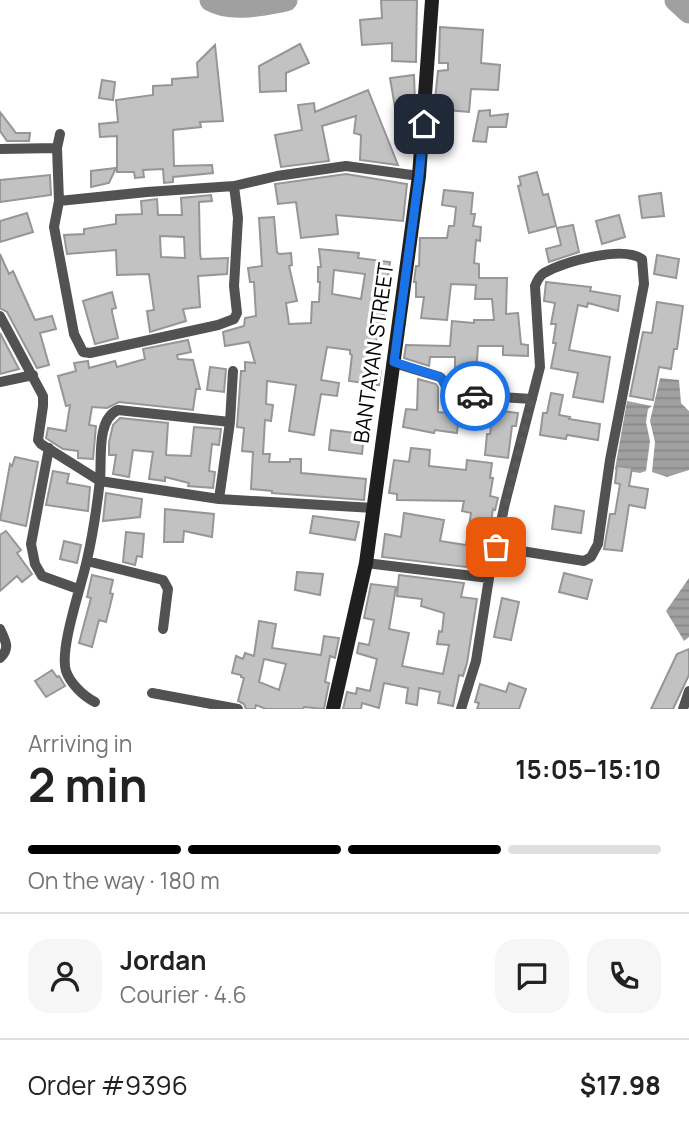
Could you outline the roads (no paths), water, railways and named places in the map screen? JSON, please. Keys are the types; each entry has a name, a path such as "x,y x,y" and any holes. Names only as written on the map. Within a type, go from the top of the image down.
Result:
{"main road":[{"name":"BANTAYAN STREET","path":"333,709 366,563 374,508 419,176 432,0"}],"street":[{"path":"60,134 57,148 59,201 54,227 74,334 83,352 90,353 218,326 234,318 237,313 234,286 238,218 234,186"},
{"path":"0,149 57,148"},
{"path":"59,201 234,186 277,176 346,166 419,176"},
{"path":"461,709 476,661 489,578 496,547 532,398 540,368 535,286 538,278 544,273 589,257 632,254 642,259 644,284 610,460 598,544 591,557 584,561 496,547"},
{"path":"0,316 43,396 38,440 100,481 219,499 374,508"},
{"path":"394,362 440,377 452,394 532,398"},
{"path":"219,499 230,422 233,371"},
{"path":"0,382 33,375"},
{"path":"94,702 86,698 66,672 65,653 78,589 87,561 100,481 104,424 110,414 118,410 230,422"},
{"path":"49,449 31,544 34,564 42,576 78,589"},
{"path":"87,561 163,580 168,589 163,629"},
{"path":"366,563 489,578"},
{"path":"0,629 7,645 0,658"},
{"path":"682,709 689,691"},
{"path":"152,693 199,706 238,709"}],"waterway":[{"path":"211,0 228,6 286,0"},
{"path":"676,0 689,12"}]}
